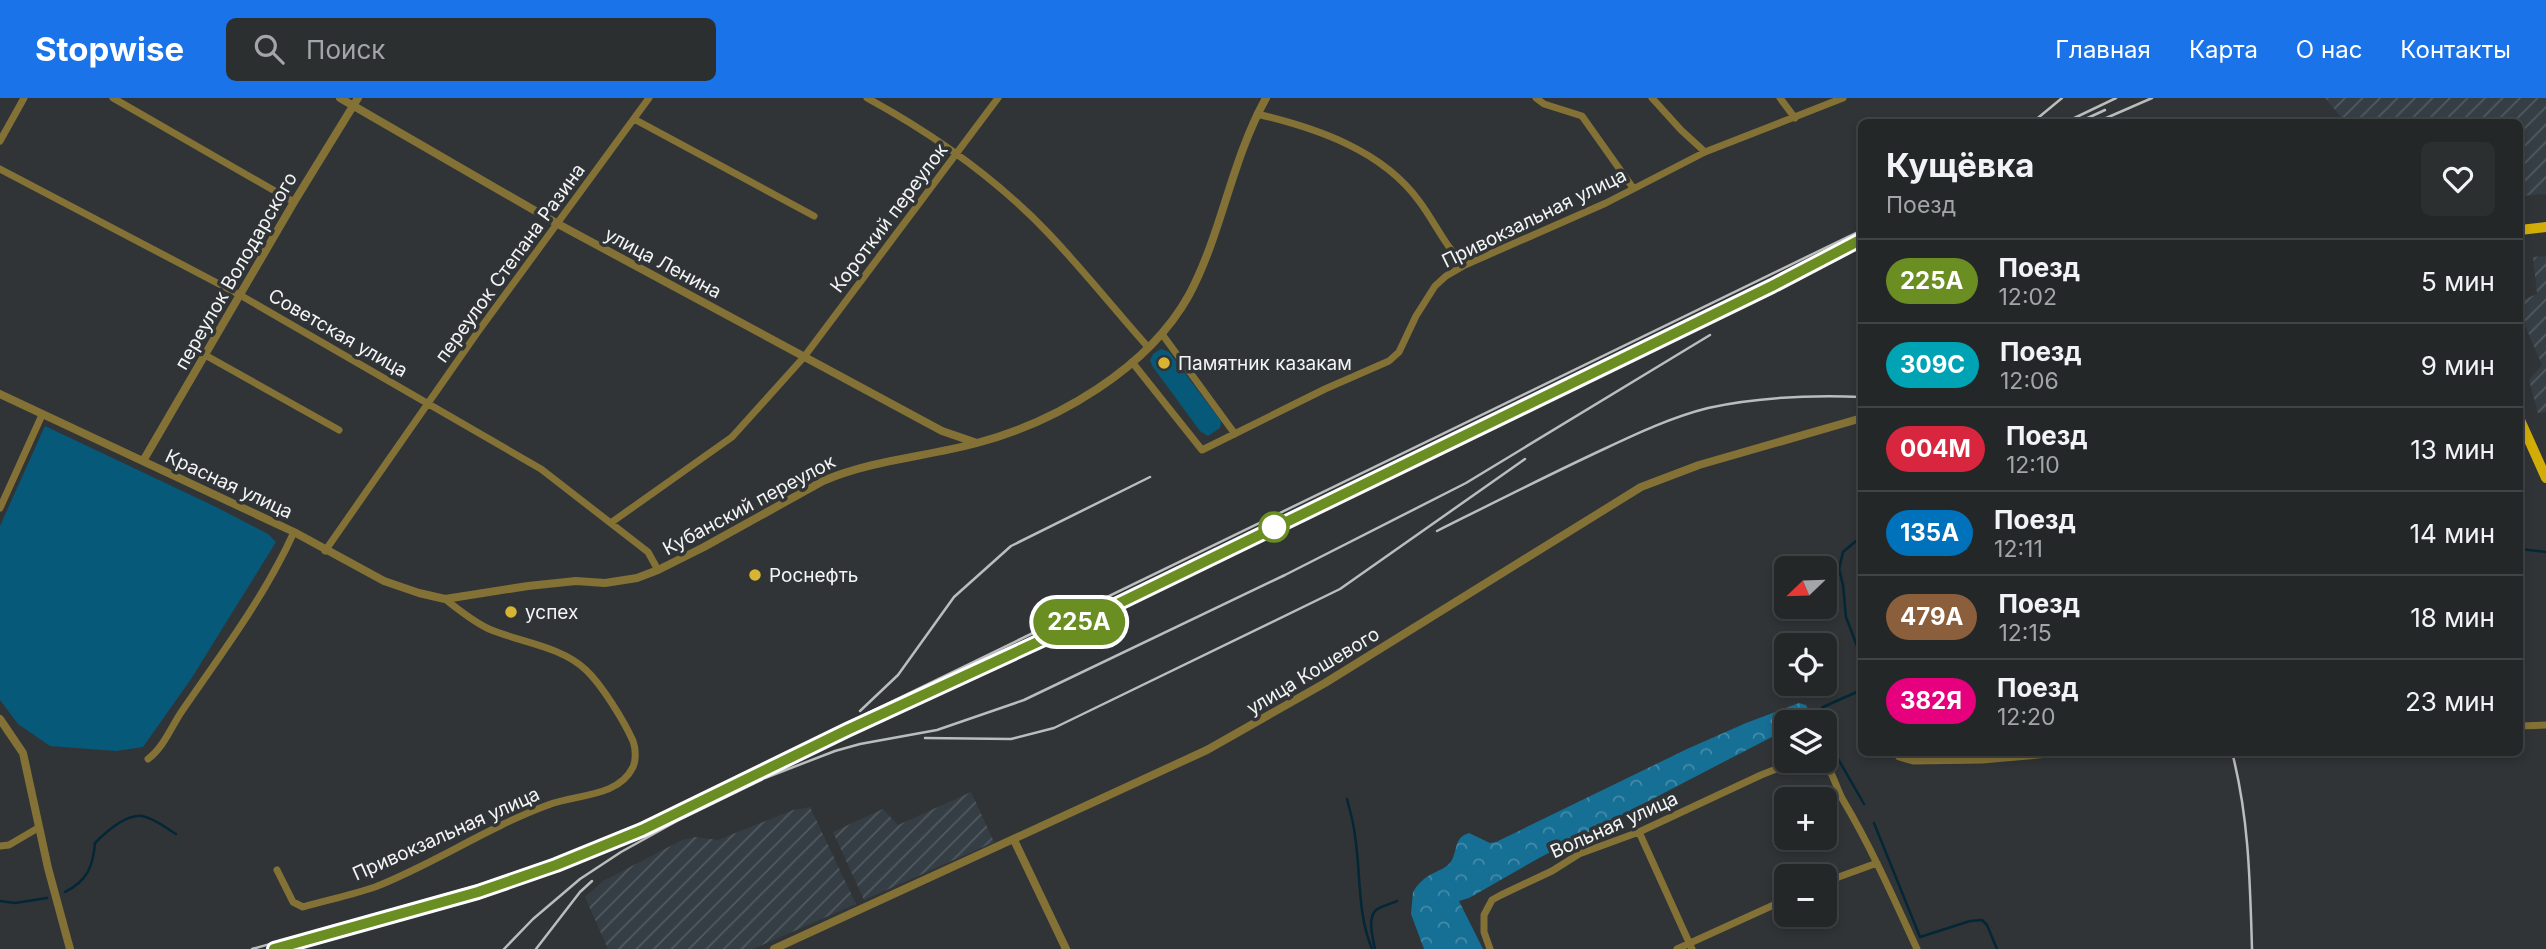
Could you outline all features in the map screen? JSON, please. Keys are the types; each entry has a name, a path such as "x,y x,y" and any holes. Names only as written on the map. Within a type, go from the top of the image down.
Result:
{"main road":[{"path":"2523,230 2546,227"},
{"path":"2523,427 2546,478"}],"street":[{"path":"0,141 24,98"},
{"path":"113,98 294,202"},
{"name":"улица Ленина","path":"340,98 356,102 558,224 942,431 977,443"},
{"name":"переулок Степана Разина","path":"325,551 477,333 649,98"},
{"path":"867,98 956,153 997,186 1048,234 1148,347"},
{"name":"Короткий переулок","path":"804,357 998,98"},
{"name":"Кубанский переулок","path":"605,583 637,578 658,570 842,472 977,443 1017,430 1057,412 1097,388 1132,362 1162,334 1189,294 1205,258 1241,148 1266,98"},
{"path":"1536,98 1544,104 1581,116 1633,188"},
{"path":"1652,98 1705,152"},
{"path":"1780,98 1795,118"},
{"name":"Привокзальная улица","path":"1132,362 1202,450 1325,389 1389,361 1399,352 1416,316 1435,286 1465,265 1560,224 1705,152 1843,98"},
{"name":"переулок Володарского","path":"143,461 294,202 356,102"},
{"path":"1257,114 1326,134 1383,166 1402,181 1418,200 1453,254 1465,265"},
{"path":"634,118 814,216"},
{"name":"Советская улица","path":"0,169 240,295 541,469 648,552 658,570"},
{"path":"1162,334 1235,434"},
{"path":"205,355 339,430"},
{"path":"612,522 732,437 804,357"},
{"name":"Красная улица","path":"0,394 294,533 384,581 419,593 445,599 576,581 605,583"},
{"path":"1,506 42,415"},
{"name":"улица Кошевого","path":"774,949 1207,750 1279,710 1641,487 1699,465 1858,419"},
{"path":"148,759 161,746 279,567 294,533"},
{"name":"Красная улица","path":"445,599 466,617 489,629 532,643 583,667 606,695 633,743 636,760"},
{"path":"0,719 23,753 38,828 70,949"},
{"path":"2523,726 2546,725"},
{"path":"1899,757 1913,761 2027,756"},
{"name":"Привокзальная улица","path":"277,870 293,902 303,907 374,887 513,819 552,803 606,790 627,776 636,760"},
{"name":"Вольная улица","path":"1490,949 1483,924 1484,915 1492,900 1552,871 1579,854 1639,832 1774,770"},
{"path":"1830,773 1877,863 1917,949"},
{"path":"0,846 9,845 38,828"},
{"path":"1639,832 1691,946"},
{"path":"1014,840 1066,949"},
{"path":"1837,878 1877,863"},
{"path":"1677,949 1691,946 1774,905"}],"shaded area":[{"path":"2325,98 2546,98 2546,194 2523,196 2523,119 2342,119"},
{"path":"2546,256 2546,412 2538,413 2529,380 2542,365 2523,321 2523,300 2537,294 2533,257"},
{"path":"1161,349 1169,352 1221,421 1220,428 1208,436 1200,431 1153,367 1150,361 1153,354"},
{"path":"45,426 216,507 268,534 276,542 191,679 143,747 116,751 50,746 18,724 0,700 0,526"},
{"path":"971,792 994,842 864,900 833,832 883,809 898,825"},
{"path":"810,807 856,904 753,949 608,949 585,897 603,881 682,840 695,837 718,840 793,810"}],"green space":[{"path":"1799,703 1806,705 1808,710 1780,710"},
{"path":"1774,712 1774,736 1459,901 1483,949 1424,949 1411,914 1413,892 1424,879 1450,863 1464,835 1469,833 1490,843 1496,842 1746,723"}],"waterway":[{"path":"1858,539 1843,552 1839,569 1846,617 1858,648"},
{"path":"2523,549 2546,552"},
{"path":"1820,710 1858,691"},
{"path":"1837,757 1864,804"},
{"path":"1347,799 1357,850 1364,922 1372,949"},
{"path":"65,892 79,883 88,872 95,843 123,821 142,816 176,834"},
{"path":"1874,823 1920,937 1970,921 1982,920 1987,925 1997,949"},
{"path":"0,901 15,903 47,898"},
{"path":"1375,949 1371,929 1373,914 1397,901"}],"railway":[{"path":"2037,119 2062,98"},
{"path":"2072,119 2116,98"},
{"path":"2104,119 2152,98"},
{"path":"2086,119 2105,110"},
{"path":"252,949 476,886 555,859 638,825 1858,232"},
{"path":"1731,305 1810,267"},
{"path":"504,949 533,919 580,879 621,852 677,821 765,778 835,751 937,730 1024,700 1285,575 1466,483 1710,335"},
{"path":"1309,510 1614,361"},
{"path":"1437,531 1617,443 1695,412 1765,399 1858,397"},
{"path":"925,738 1011,739 1054,728 1340,589 1525,459"},
{"path":"860,711 898,675 954,597 1011,546 1150,477"},
{"path":"1038,642 1130,598"},
{"path":"2233,756 2245,826 2252,949"},
{"path":"536,949 580,892 592,881"}],"train":[{"name":"225А","path":"274,949 478,892 556,865 642,830 847,730 1066,629 1772,286 1858,241"}],"place":[{"name":"Памятник казакам","path":"1164,363"},
{"name":"Роснефть","path":"755,575"},
{"name":"успех","path":"511,612"}]}
